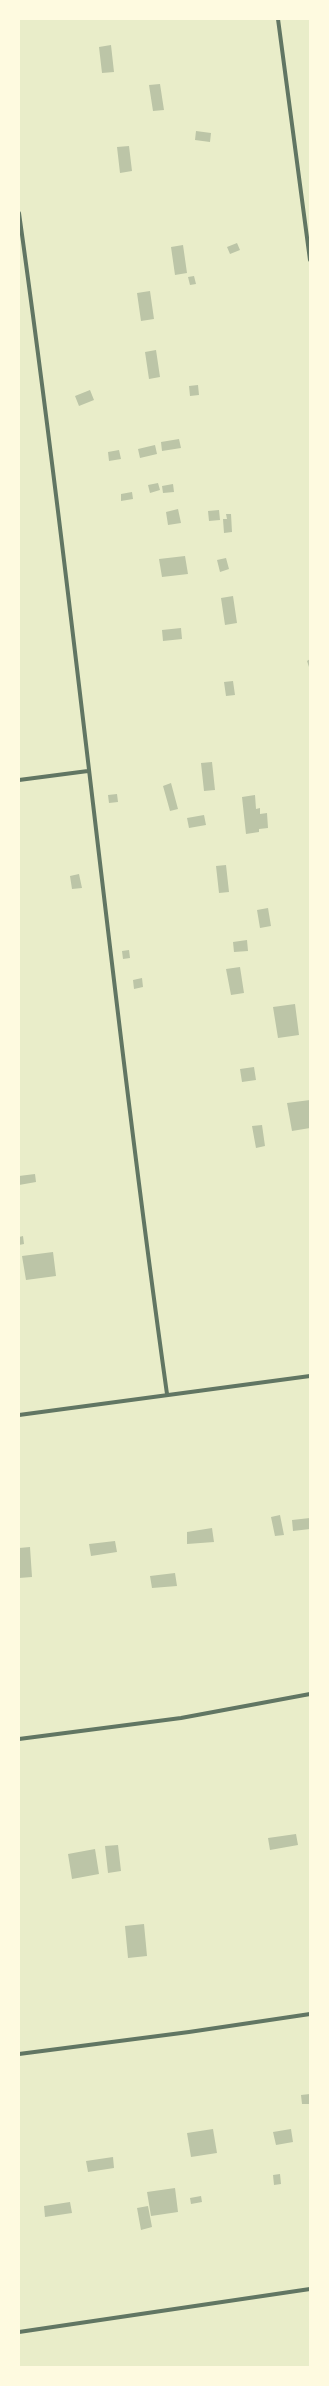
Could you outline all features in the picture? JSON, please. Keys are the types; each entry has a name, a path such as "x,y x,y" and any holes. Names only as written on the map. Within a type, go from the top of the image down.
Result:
{"street":[{"path":"278,19 310,260"},
{"path":"19,213 47,411 88,771 167,1394"},
{"path":"19,780 88,771"},
{"path":"19,1415 310,1376"},
{"path":"19,1739 181,1718 310,1694"},
{"path":"19,2054 189,2032 310,2014"},
{"path":"19,2332 310,2289"}],"building":[{"path":"111,45 114,72 102,73 99,47"},
{"path":"160,84 164,110 153,111 149,85"},
{"path":"196,131 211,133 210,142 195,140"},
{"path":"129,146 132,171 120,173 117,147"},
{"path":"237,243 240,250 230,254 227,247"},
{"path":"183,245 187,273 175,275 171,247"},
{"path":"194,276 196,284 190,285 188,277"},
{"path":"150,291 154,319 141,321 137,293"},
{"path":"156,350 160,377 149,379 145,352"},
{"path":"198,385 199,395 190,396 189,386"},
{"path":"90,390 94,400 79,406 75,396"},
{"path":"179,439 181,448 162,451 161,442"},
{"path":"155,445 157,454 140,458 138,449"},
{"path":"119,450 121,459 109,461 108,452"},
{"path":"158,483 160,490 150,493 148,485"},
{"path":"173,484 174,492 163,493 162,486"},
{"path":"132,492 133,499 121,501 121,494"},
{"path":"178,509 181,523 168,525 166,512"},
{"path":"219,510 220,520 209,521 208,511"},
{"path":"226,514 231,514 232,532 224,533 223,519 227,519"},
{"path":"185,556 188,574 162,577 159,559"},
{"path":"226,558 229,569 220,572 217,560"},
{"path":"233,596 237,623 225,625 221,598"},
{"path":"181,628 182,639 163,641 162,630"},
{"path":"310,659 310,667 309,667 307,661"},
{"path":"233,681 235,695 226,696 224,682"},
{"path":"212,762 215,790 204,791 201,763"},
{"path":"171,783 178,809 170,811 163,786"},
{"path":"117,794 118,802 109,803 108,795"},
{"path":"255,795 256,809 260,808 260,814 267,813 268,828 259,829 259,832 246,834 242,797"},
{"path":"204,815 206,825 189,828 187,818"},
{"path":"226,865 229,892 219,893 216,866"},
{"path":"79,874 82,888 72,889 70,876"},
{"path":"268,908 271,926 260,928 257,910"},
{"path":"247,940 248,951 234,952 233,942"},
{"path":"129,950 130,958 123,959 122,951"},
{"path":"240,967 244,993 231,995 226,969"},
{"path":"142,978 143,987 134,989 133,980"},
{"path":"295,1004 299,1035 278,1038 273,1007"},
{"path":"254,1067 256,1080 242,1082 240,1069"},
{"path":"310,1100 310,1128 292,1131 287,1103"},
{"path":"262,1125 265,1146 256,1148 252,1126"},
{"path":"35,1174 36,1182 19,1185 19,1176"},
{"path":"23,1236 24,1244 19,1245 19,1237"},
{"path":"53,1252 56,1276 26,1280 22,1256"},
{"path":"280,1515 284,1535 275,1536 271,1517"},
{"path":"310,1518 310,1529 293,1531 292,1520"},
{"path":"212,1528 214,1542 187,1544 187,1532"},
{"path":"115,1541 117,1552 91,1556 89,1544"},
{"path":"30,1547 32,1577 19,1578 19,1548"},
{"path":"175,1573 177,1586 152,1588 150,1576"},
{"path":"296,1834 298,1845 270,1850 268,1838"},
{"path":"118,1845 121,1871 108,1873 105,1846"},
{"path":"95,1849 99,1874 72,1879 68,1854"},
{"path":"144,1924 147,1956 128,1958 125,1926"},
{"path":"310,2094 310,2104 302,2104 301,2095"},
{"path":"213,2129 217,2153 191,2157 187,2133"},
{"path":"291,2129 293,2142 276,2145 273,2132"},
{"path":"113,2157 114,2168 88,2172 86,2161"},
{"path":"280,2174 281,2184 274,2185 273,2175"},
{"path":"175,2188 178,2212 151,2216 147,2192"},
{"path":"201,2196 202,2202 191,2204 190,2198"},
{"path":"70,2202 72,2213 45,2217 44,2206"},
{"path":"148,2206 152,2227 141,2230 137,2208"}]}
